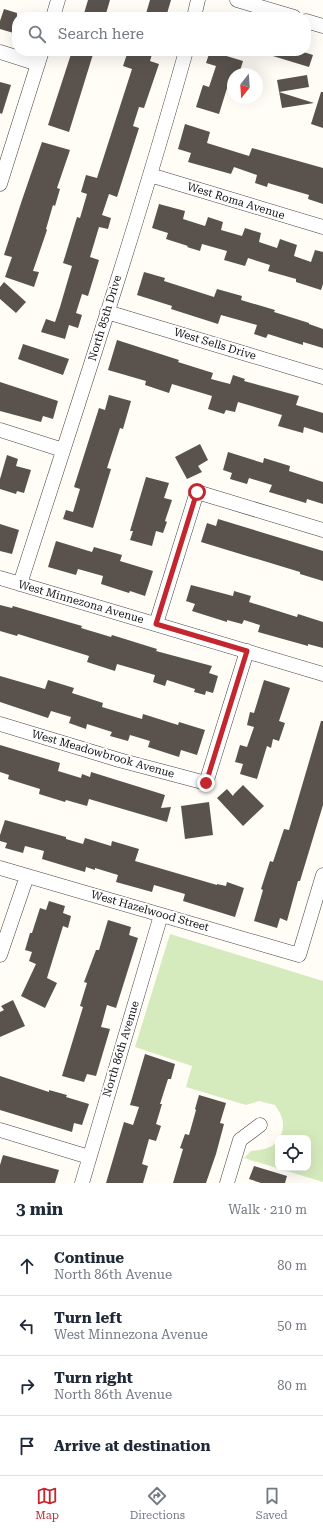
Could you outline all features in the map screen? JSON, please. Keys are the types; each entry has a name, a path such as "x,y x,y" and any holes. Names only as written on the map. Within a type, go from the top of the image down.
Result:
{"street":[{"path":"54,12 58,0"},
{"path":"195,12 198,0"},
{"path":"237,0 277,12"},
{"path":"311,22 323,26"},
{"path":"0,52 12,54"},
{"name":"North 85th Drive","path":"20,584 150,175 185,56"},
{"path":"0,184 40,57"},
{"name":"West Roma Avenue","path":"150,175 323,227"},
{"name":"West Sells Drive","path":"107,312 323,377"},
{"path":"0,430 63,450"},
{"path":"156,624 197,492 323,530"},
{"name":"West Minnezona Avenue","path":"0,578 323,674"},
{"name":"West Meadowbrook Avenue","path":"0,724 112,758 206,783 247,651"},
{"name":"West Hazelwood Street","path":"0,868 299,955 323,875"},
{"path":"0,955 27,876"},
{"name":"North 86th Avenue","path":"82,1183 161,915"},
{"path":"227,1183 240,1140 260,1125"},
{"path":"0,1130 89,1157"}],"green space":[{"path":"170,934 323,981 323,1182 287,1171 311,1171 311,1135 280,1135 283,1129 283,1121 275,1105 259,1101 246,1105 186,1087 192,1066 135,1047"},
{"path":"275,1144 275,1167 244,1158 251,1151"}],"building":[{"path":"88,0 110,0 106,12 84,12"},
{"path":"150,0 171,0 167,12 146,12"},
{"path":"4,9 14,12 12,12 12,33 0,29 0,21"},
{"path":"311,54 313,55 309,67 273,56 311,56"},
{"path":"70,56 92,56 69,132 48,125"},
{"path":"126,56 152,56 150,61 159,64 144,108 139,107 133,126 139,128 117,197 109,194 102,215 111,218 108,229 99,227 90,257 99,260 88,296 82,294 76,313 82,315 78,328 69,325 65,339 41,332 46,319 55,322 60,307 72,266 63,263 77,217 80,218 87,194 81,192 86,175 97,178 132,69 123,66"},
{"path":"208,56 226,56 243,61 241,68 227,68 227,88 219,114 196,107 203,85 209,87 216,66 206,63"},
{"path":"307,75 309,87 279,92 277,80"},
{"path":"0,82 11,85 2,114 0,113"},
{"path":"279,92 314,103 282,108"},
{"path":"321,92 323,92 323,128 311,124"},
{"path":"185,124 210,132 207,143 249,156 252,148 323,168 323,204 308,199 309,195 268,183 267,187 255,183 257,175 234,167 231,174 188,162 191,153 178,149"},
{"path":"42,142 70,150 57,188 60,189 55,206 53,205 46,229 47,230 33,271 39,272 34,287 5,277 12,257 4,255"},
{"path":"159,204 185,211 183,219 205,226 208,217 223,222 221,230 242,236 245,228 261,233 259,242 277,248 280,239 297,245 294,256 311,262 315,250 323,252 323,284 321,290 296,282 296,279 268,271 270,265 248,258 245,266 224,260 227,251 202,244 200,251 166,239 168,233 152,228"},
{"path":"144,272 165,278 164,281 214,297 217,289 242,296 241,300 275,310 274,312 309,323 323,329 323,348 303,342 303,345 268,334 266,338 254,334 257,325 221,315 218,324 171,309 172,306 137,295"},
{"path":"4,282 26,302 16,313 0,299 0,287"},
{"path":"117,340 179,360 178,362 213,373 211,379 230,384 233,375 245,379 244,381 299,396 296,405 323,413 323,433 304,427 303,433 278,426 282,415 238,402 235,412 226,410 224,414 208,409 212,396 172,384 169,393 145,385 146,381 108,370"},
{"path":"23,344 69,359 63,375 18,359"},
{"path":"0,382 58,401 53,419 43,416 41,422 0,411"},
{"path":"109,395 131,401 123,429 120,428 107,468 111,469 93,528 63,519 66,510 73,512 80,489 74,487 99,408 105,410"},
{"path":"200,444 208,460 198,466 202,472 187,479 175,457"},
{"path":"228,452 263,463 264,458 290,466 289,471 323,482 323,504 307,499 306,503 269,492 272,485 249,478 247,484 230,479 232,473 223,470"},
{"path":"7,455 18,459 16,466 31,470 24,493 17,491 16,494 0,489 0,479"},
{"path":"146,477 169,483 164,498 172,500 165,521 167,522 163,533 156,531 152,546 130,540 133,531 130,531"},
{"path":"218,519 323,551 323,581 300,574 300,572 201,542 207,523 216,526"},
{"path":"0,524 19,530 12,554 0,551"},
{"path":"56,541 92,552 94,547 122,555 120,561 153,571 145,596 130,591 129,593 101,584 103,576 78,569 76,575 48,567"},
{"path":"191,585 233,596 234,591 251,596 249,602 297,617 298,614 323,622 323,648 308,644 308,646 258,632 260,625 244,620 242,624 227,620 227,622 192,611 195,604 186,601"},
{"path":"0,605 12,608 13,606 82,626 81,628 111,637 112,635 157,649 156,651 212,666 209,673 218,676 213,693 206,691 205,695 194,692 195,689 167,680 165,686 153,682 155,675 117,664 115,671 87,662 89,656 18,634 17,636 0,631"},
{"path":"0,676 45,689 48,680 74,688 72,693 103,703 102,707 142,719 143,714 178,725 179,722 205,730 197,755 181,750 179,757 148,747 150,741 130,735 128,741 110,736 112,732 87,724 86,729 69,723 71,717 51,711 48,718 0,702"},
{"path":"264,680 290,688 279,721 285,723 279,741 273,739 271,748 267,746 257,779 240,774 243,764 235,762 240,745 247,747 254,727 247,725 250,712 254,713"},
{"path":"321,721 323,721 323,805 300,881 298,881 287,921 280,918 277,928 254,921 263,890 261,889 270,861 273,862 284,829 289,830"},
{"path":"0,745 60,763 58,771 81,778 82,774 90,777 91,772 165,795 161,808 171,807 167,822 89,799 87,806 66,800 65,802 39,794 40,789 8,779 9,775 0,772"},
{"path":"243,785 264,806 243,826 217,798 227,789 233,796"},
{"path":"209,802 213,835 185,839 181,806"},
{"path":"5,820 66,837 66,839 83,844 85,838 111,846 112,841 139,849 135,861 217,885 226,886 227,882 244,888 235,917 183,901 185,894 154,885 152,892 116,882 118,875 95,868 95,870 86,867 85,872 42,859 44,851 25,846 23,853 5,848 7,843 0,841 0,835"},
{"path":"49,901 65,906 63,913 71,916 68,928 63,926 47,978 57,983 45,1008 21,996 36,964 29,961 32,952 25,950 30,933 32,933 40,908 46,910"},
{"path":"108,920 131,927 129,935 138,938 116,1008 107,1005 101,1027 110,1029 96,1076 87,1074 84,1082 62,1076 83,1007 80,1006 87,983 84,982 96,950 99,950"},
{"path":"13,1000 25,1026 0,1037 0,1012 4,1010 1,1006"},
{"path":"145,1054 175,1064 171,1079 168,1079 160,1104 162,1104 156,1124 161,1126 156,1141 149,1139 142,1164 148,1166 143,1183 106,1183 124,1122 133,1125 139,1107 130,1105"},
{"path":"0,1076 49,1092 49,1090 67,1095 66,1097 89,1104 82,1125 74,1123 72,1132 0,1110"},
{"path":"199,1095 226,1103 220,1123 224,1124 216,1154 206,1183 173,1183 183,1149 180,1148 185,1134 189,1135"},
{"path":"3,1155 59,1170 55,1183 0,1183 0,1165"},
{"path":"254,1166 287,1176 285,1183 261,1183 249,1179"}],"route":[{"path":"197,492 156,624 247,651 206,783"}]}
